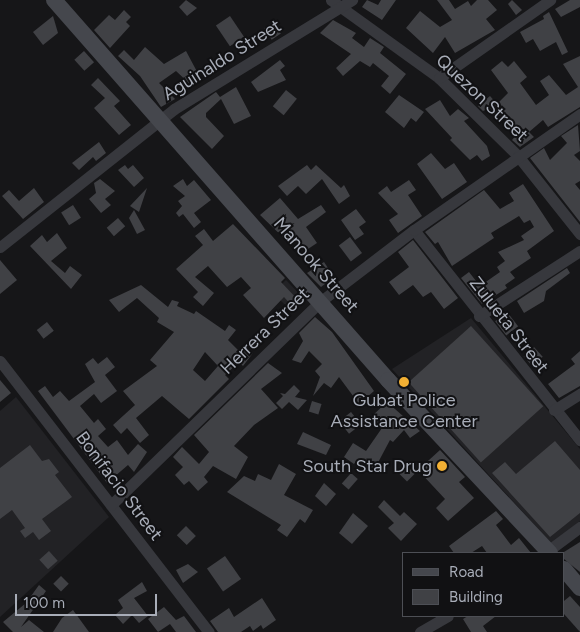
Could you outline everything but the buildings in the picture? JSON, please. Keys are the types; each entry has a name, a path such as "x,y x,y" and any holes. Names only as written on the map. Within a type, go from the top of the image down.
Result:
{"main road":[{"name":"Manook Street","path":"54,0 321,302 547,552"},
{"path":"565,570 580,588"}],"street":[{"name":"Quezon Street","path":"331,0 439,78 518,156 580,234"},
{"name":"Aguinaldo Street","path":"0,246 190,98 352,0"},
{"path":"439,78 550,0"},
{"name":"Herrera Street","path":"111,505 321,302 414,230 580,114"},
{"name":"Zulueta Street","path":"414,230 479,316 580,440"},
{"path":"479,316 580,251"},
{"name":"Bonifacio Street","path":"0,361 209,632"},
{"path":"554,410 580,394"},
{"path":"549,552 580,527"},
{"path":"420,632 446,617"}],"shaded area":[{"path":"286,280 305,300 293,313 273,293"},
{"path":"471,318 580,449 580,521 552,544 392,369"},
{"path":"16,397 109,517 0,617 0,411"}],"place":[{"name":"Gubat Police Assistance Center","path":"404,382"},
{"name":"South Star Drug","path":"442,466"}]}
